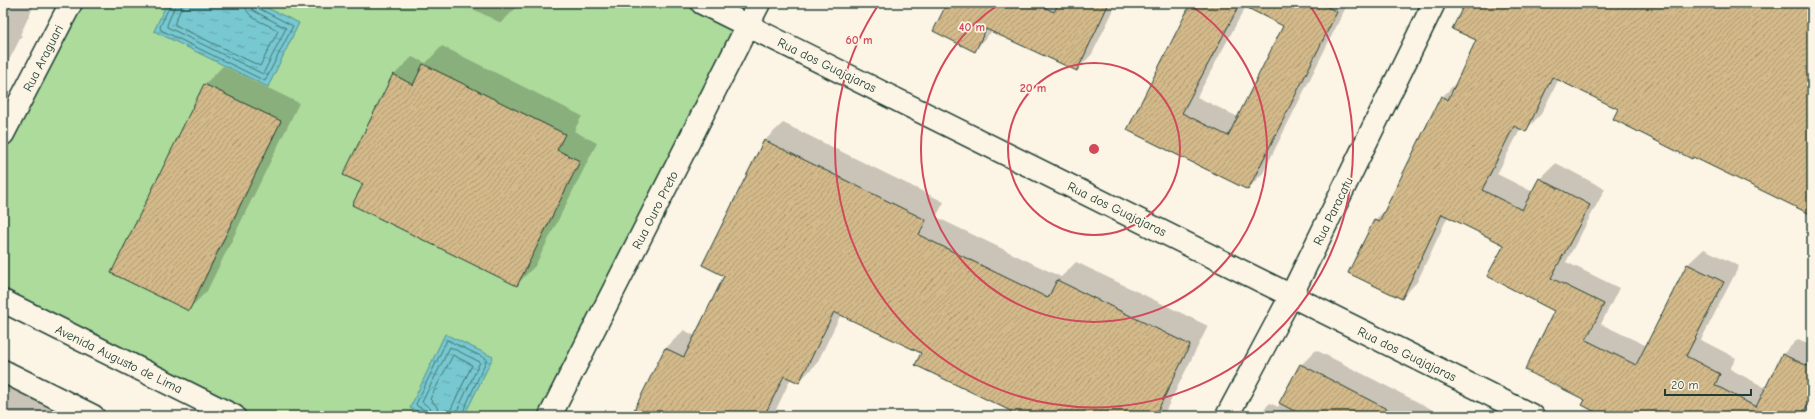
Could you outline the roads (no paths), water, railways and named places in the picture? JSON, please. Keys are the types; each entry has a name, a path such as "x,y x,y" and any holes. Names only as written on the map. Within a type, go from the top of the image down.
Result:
{"street":[{"name":"Rua Araguari","path":"3,134 71,3"},
{"name":"Rua dos Guajajaras","path":"702,3 1533,416"},
{"name":"Rua Ouro Preto","path":"550,416 759,3"},
{"name":"Rua Paracatu","path":"1227,416 1291,296 1434,3"},
{"name":"Avenida Augusto de Lima","path":"3,301 234,416"},
{"path":"3,371 93,416"}],"water":[{"path":"167,3 257,3 299,23 268,87 154,31"},
{"path":"445,334 493,357 464,416 428,416 410,408"}]}
